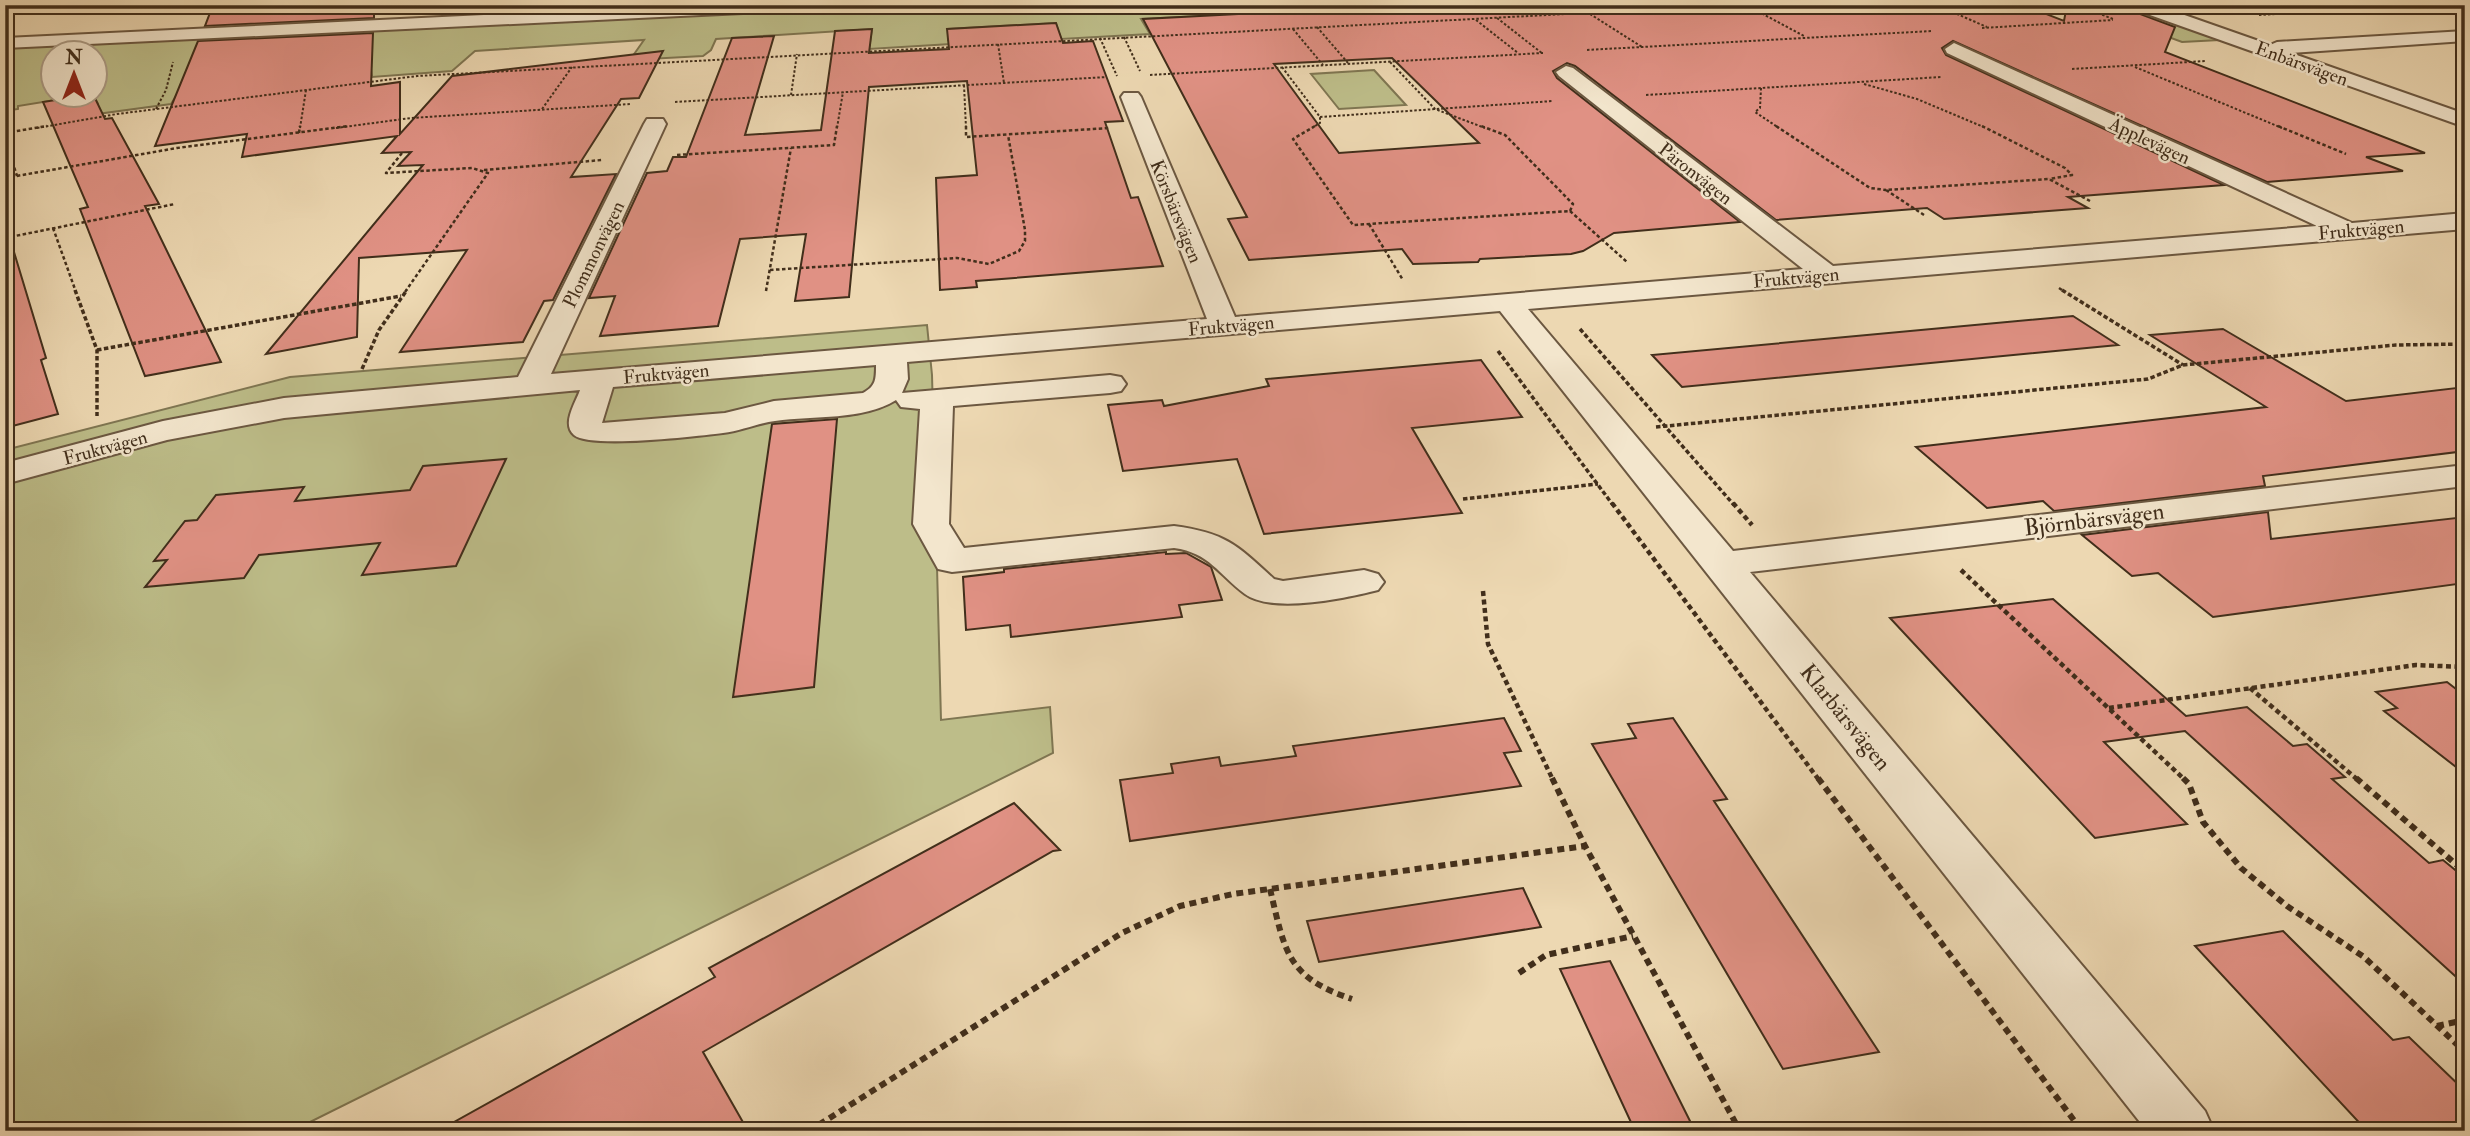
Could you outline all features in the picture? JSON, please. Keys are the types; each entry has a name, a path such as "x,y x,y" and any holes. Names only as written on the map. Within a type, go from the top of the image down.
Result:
{"street":[{"path":"5,43 808,5"},
{"name":"Enbärsvägen","path":"2139,5 2465,121"},
{"path":"2261,48 2465,36"},
{"path":"2392,41 2440,56"},
{"name":"Äpplevägen","path":"1954,49 2346,230"},
{"name":"Päronvägen","path":"1560,62 1600,98 1826,274"},
{"name":"Körsbärsvägen","path":"1130,80 1143,126 1224,326"},
{"name":"Plommonvägen","path":"530,384 639,157 655,110"},
{"name":"Fruktvägen","path":"5,474 163,431 284,408 530,384 1489,305 2465,220"},
{"name":"Klarbärsvägen","path":"1489,305 1613,431 2183,1131"},
{"path":"600,379 585,420 586,429 598,433 725,423 774,411 871,402 886,393 892,379 891,354"},
{"path":"886,393 913,401 1110,384"},
{"path":"937,398 931,524 952,561 1174,537 1195,540 1221,551 1261,588 1283,593 1364,582"},
{"name":"Björnbärsvägen","path":"1723,564 2465,475"}],"path":[{"path":"5,133 156,109 417,76 1732,5"},
{"path":"1746,5 1807,38"},
{"path":"1936,5 1989,28"},
{"path":"2255,5 2281,14"},
{"path":"2258,16 2440,5"},
{"path":"1588,13 1642,47"},
{"path":"1497,18 1542,53 1560,62"},
{"path":"1475,19 1519,54"},
{"path":"1976,28 2117,20"},
{"path":"1317,27 1348,64"},
{"path":"1292,29 1323,65"},
{"path":"1580,51 1940,30"},
{"path":"1125,37 1130,80"},
{"path":"1100,38 1130,80"},
{"path":"998,44 1004,83"},
{"path":"5,178 128,156 411,118 542,109 655,110 790,95 1004,83 1130,80 1323,65 1542,53"},
{"path":"790,95 797,54"},
{"path":"1389,61 1435,109 1505,135 1573,204 1570,211"},
{"path":"1320,117 2211,61"},
{"path":"2131,65 2346,154"},
{"path":"542,109 572,66"},
{"path":"156,109 166,90 171,68"},
{"path":"1282,68 1320,117 1320,123 1293,139 1353,225 1570,211 1629,264"},
{"path":"1761,88 1760,108 1755,112 1870,188 1886,190 2049,179 2072,175 2065,168 1949,109 1920,97 1856,82"},
{"path":"964,85 967,137 1143,126"},
{"path":"299,133 306,90"},
{"path":"402,153 386,173 484,170 834,145 843,92"},
{"path":"770,270 957,258 989,264 1019,251 1025,230 1008,135"},
{"path":"5,139 17,176"},
{"path":"766,291 791,148"},
{"path":"357,379 379,330 488,173 484,170"},
{"path":"2049,179 2090,201"},
{"path":"1886,190 1924,215"},
{"path":"5,238 175,204"},
{"path":"1369,224 1409,290"},
{"path":"53,228 97,350 97,428"},
{"path":"2058,287 2183,365"},
{"path":"97,350 401,296"},
{"path":"1554,299 1780,557"},
{"path":"1489,305 1480,327 2082,1131"},
{"path":"1613,431 2148,379 2183,365 2396,345 2465,344"},
{"path":"1464,499 1599,484"},
{"path":"1928,540 2189,784 2203,822 2241,868 2287,906 2364,957 2465,1052"},
{"path":"1483,591 1488,644 1585,846 1740,1131"},
{"path":"2108,708 2416,665 2465,667"},
{"path":"2249,688 2465,872"},
{"path":"809,1131 1122,933 1180,906 1233,894 1585,846"},
{"path":"1270,889 1284,947 1299,974 1317,986 1352,999"},
{"path":"1519,973 1546,955 1634,936"},
{"path":"2437,1026 2465,1020"}],"green space":[{"path":"808,5 1413,5 1256,29 1245,14 1141,19 1150,34 1061,39 1056,23 948,29 948,40 951,40 951,44 869,49 872,29 716,39 711,50 703,56 630,60 644,40 475,51 452,71 372,77 371,70 176,96 171,104 97,114 98,108 108,108 108,38"},
{"path":"2081,5 2120,5 2220,40 2182,42"},
{"path":"38,41 38,103 5,111 5,43"},
{"path":"1374,70 1406,105 1339,109 1311,74"},
{"path":"927,325 932,375 941,720 1050,707 1053,753 292,1131 5,1131 5,450 290,377"}],"building":[{"path":"213,5 374,5 374,18 205,26"},
{"path":"1413,5 1611,5 1622,12 1772,5 1926,5 1932,8 2023,5 2064,21 2067,5 2129,5 2132,11 2175,27 2165,52 2425,153 2366,157 2403,171 2267,182 1953,41 1942,48 1946,55 2224,185 2068,197 2088,208 1944,219 1927,208 1776,220 1575,66 1567,63 1553,71 1557,78 1740,222 1614,233 1583,251 1571,254 1480,259 1478,262 1413,264 1402,249 1249,260 1228,219 1247,217 1143,19","holes":["1392,58 1479,143 1339,153 1274,64"]},
{"path":"1056,23 1063,43 1093,41 1123,121 1105,122 1131,198 1138,197 1163,266 976,281 977,287 940,290 936,178 977,175 967,81 869,87 849,297 795,301 806,234 740,239 718,326 600,336 615,296 589,298 647,173 667,171 673,157 686,157 732,38 774,36 745,135 821,130 835,31 872,29 869,53 949,49 947,29"},
{"path":"373,33 371,86 400,82 400,134 452,76 663,51 639,98 621,99 571,177 616,174 553,300 544,301 523,342 400,352 467,250 359,258 357,337 266,354 423,165 398,166 411,152 382,153 397,136 242,157 247,134 155,146 198,41"},
{"path":"46,108 100,108 105,119 112,118 159,204 145,206 221,362 145,376 80,209 88,207"},
{"path":"14,252 46,358 41,360 58,414 5,428 5,254"},
{"path":"2073,316 2118,345 1682,387 1652,355"},
{"path":"2223,329 2346,401 2465,387 2465,451 2263,476 2265,486 2054,511 2043,501 1987,508 1916,447 2266,407 2150,335"},
{"path":"1481,360 1522,417 1412,428 1462,513 1264,534 1237,459 1123,471 1108,405 1162,400 1164,406 1269,386 1266,379"},
{"path":"837,419 814,687 733,697 772,424"},
{"path":"506,459 456,566 362,575 380,543 259,555 244,578 145,587 167,560 154,561 185,521 197,520 216,495 304,487 295,501 410,490 423,466"},
{"path":"2268,512 2271,539 2465,517 2465,583 2213,617 2158,573 2132,576 2082,535"},
{"path":"1166,552 1186,553 1211,567 1222,600 1179,605 1182,617 1011,637 1010,625 966,630 963,577 1004,572 1004,569"},
{"path":"2053,599 2186,716 2247,707 2293,746 2307,744 2345,777 2332,779 2429,863 2443,860 2465,878 2465,985 2185,731 2104,742 2187,824 2095,838 1890,618"},
{"path":"2447,682 2465,696 2465,774 2384,711 2397,708 2376,692"},
{"path":"1504,718 1521,751 1504,753 1521,786 1130,841 1120,780 1173,773 1171,764 1219,757 1221,766 1296,756 1293,746"},
{"path":"1673,718 1727,799 1714,801 1879,1052 1783,1069 1592,744 1636,738 1628,724"},
{"path":"1014,803 1060,850 1053,851 703,1052 748,1131 438,1131 715,977 709,968"},
{"path":"1523,888 1541,927 1319,962 1307,921"},
{"path":"2283,931 2393,1040 2409,1037 2465,1091 2465,1131 2367,1131 2195,946"},
{"path":"1610,961 1695,1131 1635,1131 1560,969"}]}
